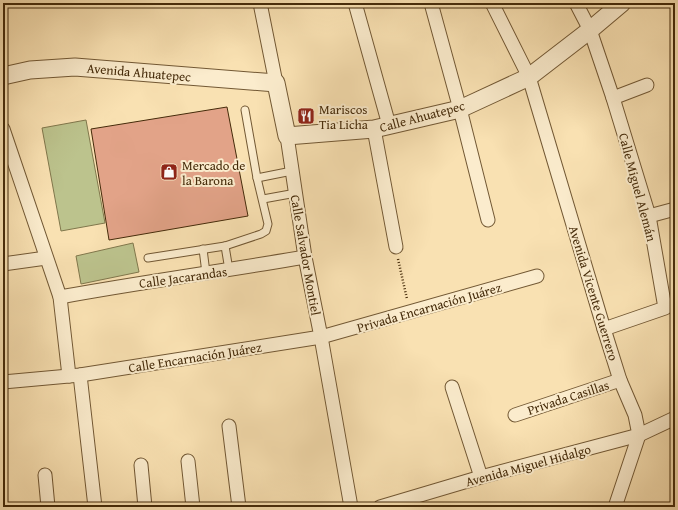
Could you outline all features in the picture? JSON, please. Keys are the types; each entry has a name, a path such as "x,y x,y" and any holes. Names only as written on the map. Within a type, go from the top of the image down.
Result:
{"street":[{"name":"Calle Salvador Montiel","path":"260,3 287,136 305,257 321,337 351,507"},
{"path":"355,3 382,127 396,247"},
{"path":"431,3 488,220"},
{"name":"Avenida Vicente Guerrero","path":"492,3 529,77 604,329 620,380 635,415 639,435 615,507"},
{"name":"Calle Miguel Alemán","path":"576,3 590,30 613,98 648,216 665,308 604,329"},
{"name":"Calle Ahuatepec","path":"287,136 382,127 460,109 529,77 590,30 622,3"},
{"name":"Avenida Ahuatepec","path":"3,76 30,70 75,67 276,83"},
{"path":"613,98 647,84"},
{"path":"3,129 60,297 95,507"},
{"path":"648,216 675,209"},
{"name":"Calle Jacarandas","path":"60,297 144,282 305,257"},
{"path":"3,264 46,258"},
{"name":"Privada Encarnación Juárez","path":"321,337 537,276"},
{"name":"Calle Encarnación Juárez","path":"74,376 321,337"},
{"path":"3,382 74,376"},
{"name":"Privada Casillas","path":"515,415 620,380"},
{"path":"452,387 481,478"},
{"name":"Avenida Miguel Hidalgo","path":"380,507 639,435 675,418"},
{"path":"229,426 239,507"},
{"path":"188,461 193,507"},
{"path":"141,465 145,507"},
{"path":"45,475 48,507"}],"lane":[{"path":"148,258 225,246 266,231 268,224 257,178 245,110"},
{"path":"257,178 292,171"},
{"path":"263,199 296,193"},
{"path":"225,246 229,270"},
{"path":"203,249 206,273"}],"path":[{"path":"396,247 410,312"}],"green space":[{"path":"86,120 105,223 61,231 42,128"},
{"path":"133,243 139,272 81,284 76,256"}],"building":[{"name":"Mercado de la Barona","path":"227,107 248,216 109,240 91,129"}],"place":[{"name":"Mariscos Tia Licha","path":"306,116"},
{"name":"Mercado de la Barona","path":"169,172"}]}
